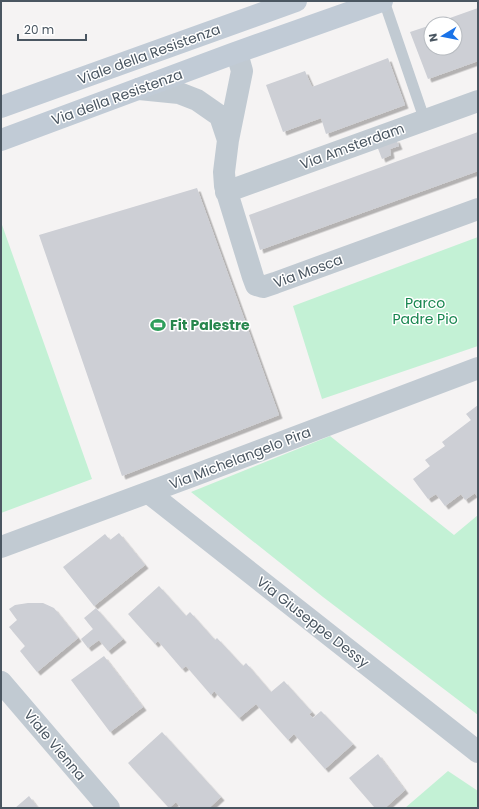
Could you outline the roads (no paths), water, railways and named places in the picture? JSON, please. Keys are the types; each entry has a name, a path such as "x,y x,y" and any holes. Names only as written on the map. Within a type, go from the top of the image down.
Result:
{"street":[{"name":"Viale della Resistenza","path":"1,107 296,1"},
{"path":"235,53 383,1"},
{"name":"Via della Resistenza","path":"1,140 235,53"},
{"name":"Via Mosca","path":"235,53 242,71 228,140 224,172 224,186 256,284 264,286 478,209"},
{"name":"Via Mosca","path":"139,89 179,93 197,100 220,116 228,140"},
{"name":"Via Amsterdam","path":"226,192 478,101"},
{"name":"Via Michelangelo Pira","path":"1,547 149,493 478,368"},
{"name":"Via Giuseppe Dessy","path":"149,493 478,752"},
{"name":"Viale Vienna","path":"1,682 109,808"}],"lane":[{"path":"383,1 423,115"}],"place":[{"name":"Fit Palestre","path":"158,325"}],"park label":[{"name":"Parco Padre Pio","path":"425,312"}]}
